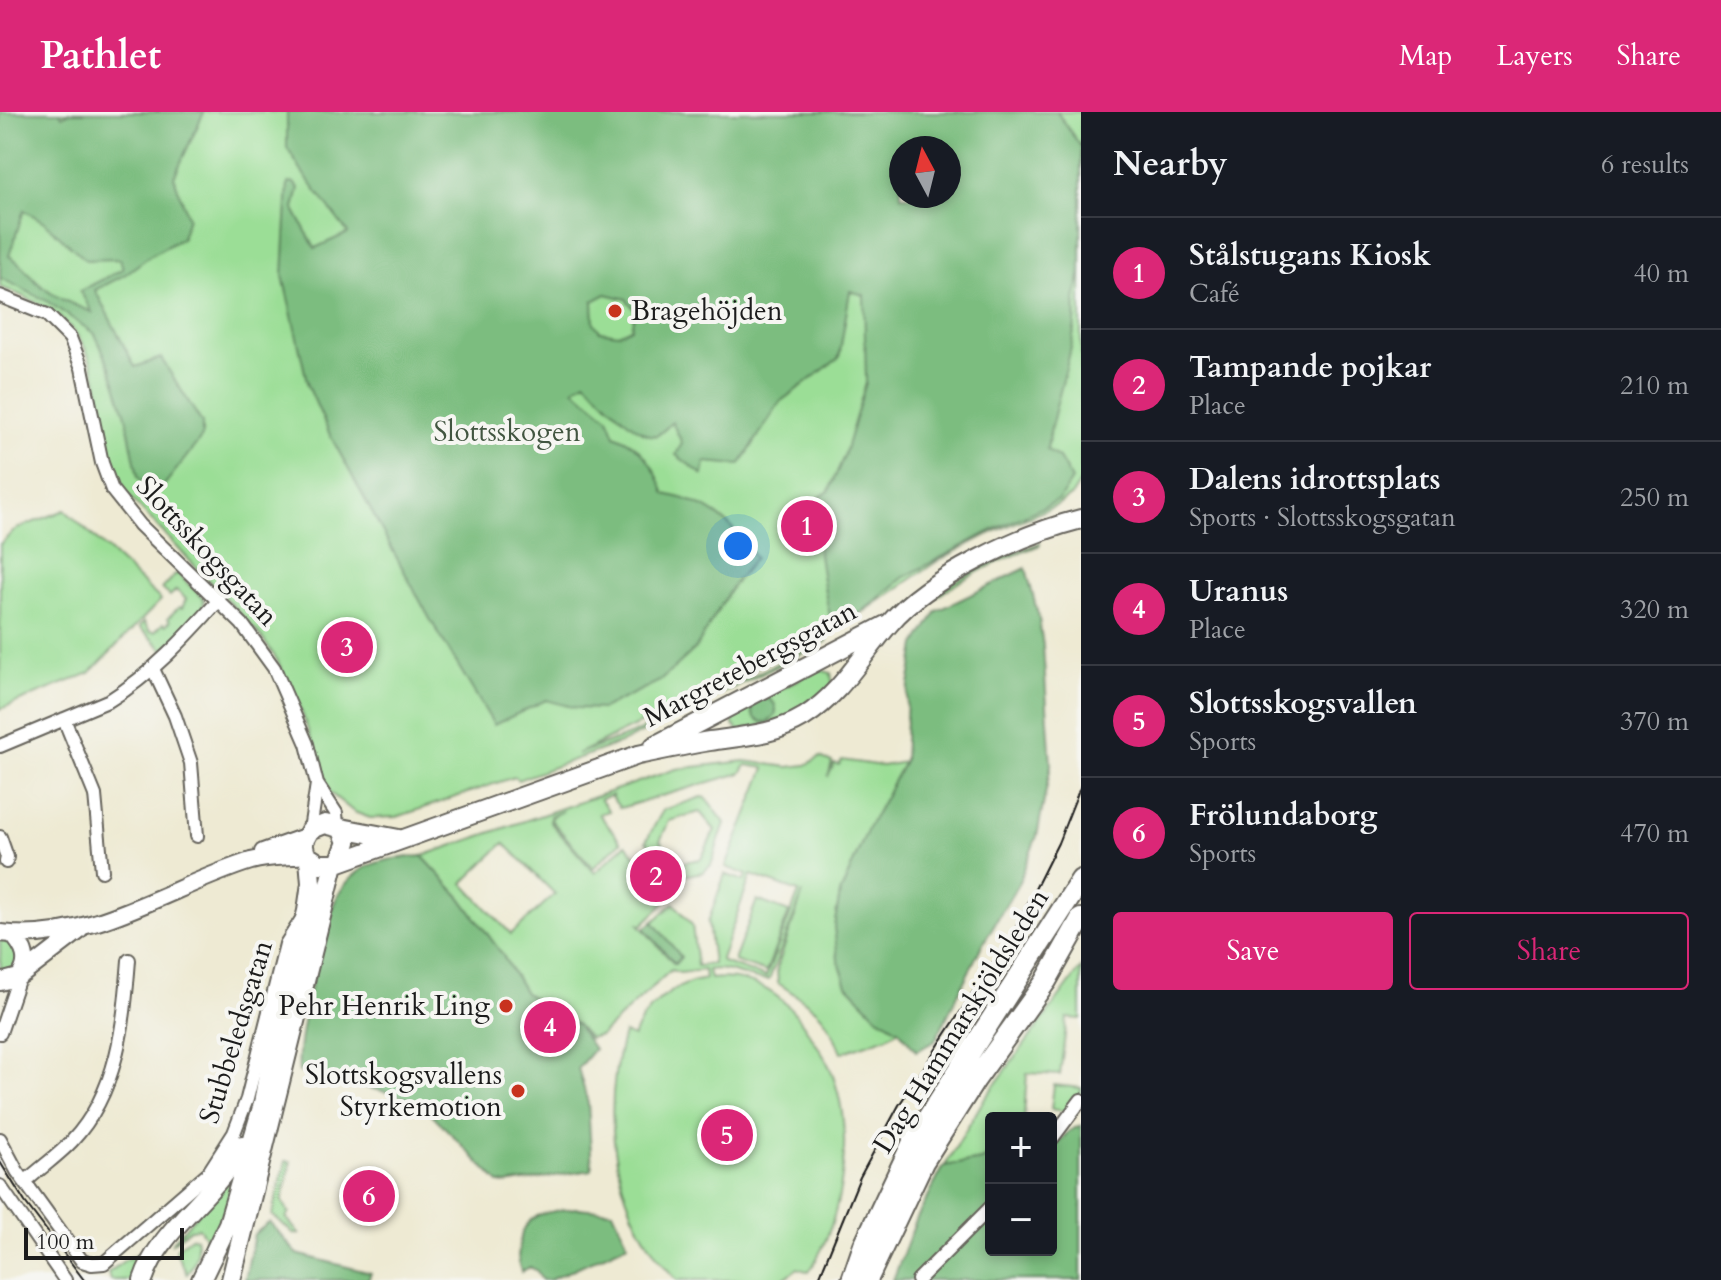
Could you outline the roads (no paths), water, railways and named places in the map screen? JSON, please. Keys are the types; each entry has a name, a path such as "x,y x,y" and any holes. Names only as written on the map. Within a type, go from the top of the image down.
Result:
{"main road":[{"name":"Margretebergsgatan","path":"402,839 320,825 307,845 320,864 358,857 638,755 889,624 931,589 972,564 1038,533 1081,519"},
{"name":"Margretebergsgatan","path":"638,755 753,736 795,722 838,690 889,624"},
{"path":"231,1280 337,862 347,842 339,827"},
{"name":"Slottsskogsgatan","path":"143,1280 161,1246 233,1164 264,1090 307,911 311,883 307,845"},
{"path":"1052,928 1081,861"},
{"name":"Dag Hammarskjöldsleden","path":"852,1280 870,1232 915,1138 1081,880"},
{"name":"Dag Hammarskjöldsleden","path":"867,1280 903,1199 929,1152 975,1080 1046,981 1081,919"},
{"path":"1046,981 1081,937"},
{"name":"Slottsskogsgatan","path":"201,1280 224,1236 236,1203 264,1090"}],"street":[{"name":"Slottsskogsgatan","path":"0,296 47,315 70,338 82,368 102,463 112,490 140,525 219,600 254,639 274,668 307,744 317,784 336,813 339,827"},
{"path":"0,746 110,700 153,669 219,600"},
{"path":"153,669 175,716 191,763 197,836"},
{"path":"64,719 95,795 102,871"},
{"name":"Slottsskogsgatan","path":"307,845 317,784"},
{"path":"0,837 6,862"},
{"name":"Margretebergsgatan","path":"4,933 45,934 86,925 252,861 261,853 307,845"},
{"name":"Stubbeledsgatan","path":"25,1182 82,1261 92,1264 104,1263 203,1179 221,1155 240,1118 286,944 307,911"},
{"name":"Margretebergsgatan","path":"21,975 86,925"},
{"path":"0,1033 26,962 24,949 4,933"},
{"path":"0,1139 10,1161 25,1182 73,1139 107,1089 120,1041 129,960"},
{"path":"0,982 21,975"},
{"path":"1057,1132 1081,1100"},
{"path":"3,1195 65,1279"},
{"path":"918,1280 985,1213"}],"tram line":[{"path":"818,1280 860,1177 899,1105 1015,929 1058,843 1081,785"},
{"path":"0,1162 25,1202 84,1280"}],"place":[{"name":"Bragehöjden","path":"615,311"},
{"name":"Stålstugans Kiosk","path":"807,526"},
{"name":"Dalens idrottsplats","path":"347,647"},
{"name":"Tampande pojkar","path":"656,876"},
{"name":"Pehr Henrik Ling","path":"506,1006"},
{"name":"Uranus","path":"550,1027"},
{"name":"Slottskogsvallens Styrkemotion","path":"518,1091"},
{"name":"Slottsskogsvallen","path":"727,1135"},
{"name":"Frölundaborg","path":"369,1196"}],"park label":[{"name":"Slottsskogen","path":"507,432"}]}
